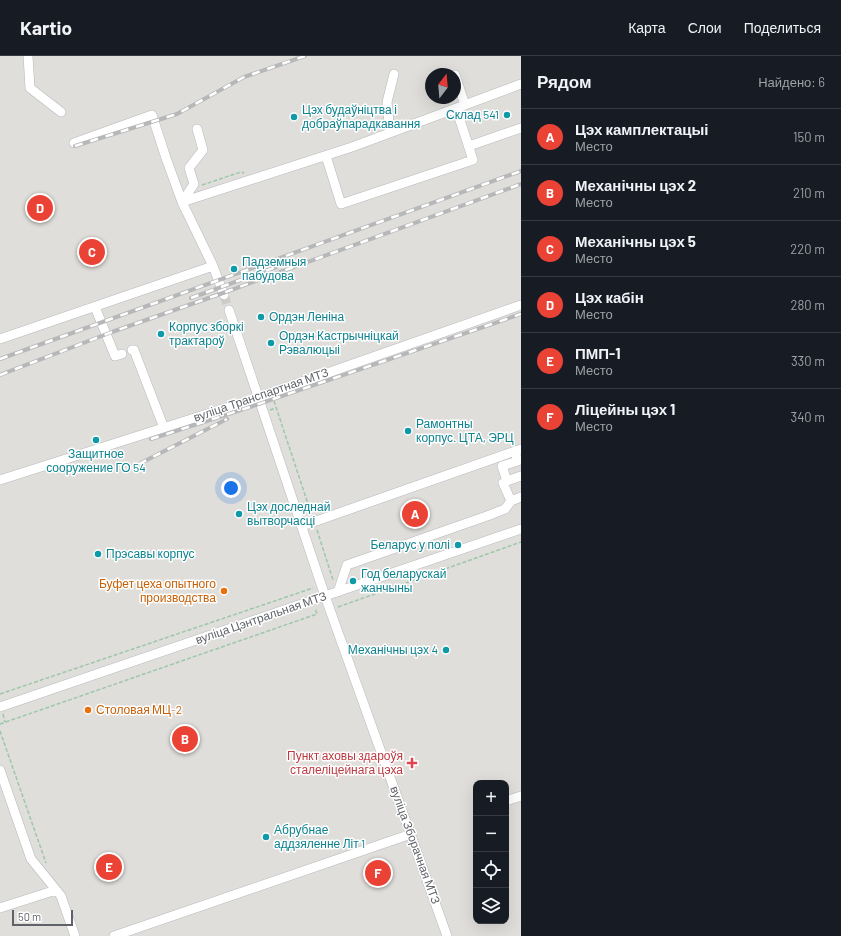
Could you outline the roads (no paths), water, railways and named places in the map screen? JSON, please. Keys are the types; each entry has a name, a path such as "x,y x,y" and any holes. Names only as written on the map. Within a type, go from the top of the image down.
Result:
{"lane":[{"path":"28,56 30,88 61,112"},
{"path":"390,133 387,102 394,74"},
{"path":"182,202 326,156 521,84"},
{"path":"461,90 466,104"},
{"path":"326,156 341,204 473,160 456,108"},
{"path":"74,143 152,115 182,202 213,266 224,295"},
{"path":"469,146 521,128"},
{"path":"182,202 194,184 189,168 203,150 197,129"},
{"path":"0,339 213,266"},
{"name":"вуліца Транспартная МТЗ","path":"0,480 259,397 521,306"},
{"path":"95,307 115,356 122,354"},
{"name":"вуліца Зборачная МТЗ","path":"229,310 321,585 447,936"},
{"path":"132,350 134,350 164,428"},
{"path":"302,526 518,451 518,461 502,466 508,481"},
{"path":"510,501 503,483 521,476"},
{"path":"338,592 347,565 487,516 504,509 510,501 521,497"},
{"name":"вуліца Цэнтральная МТЗ","path":"0,707 521,529"},
{"path":"0,770 31,859 61,896 75,936"},
{"path":"509,800 521,796"},
{"path":"114,936 410,834"},
{"path":"0,908 56,890"}],"tunnel":[{"path":"224,295 229,310"}],"railway":[{"path":"75,146 177,114 244,77 305,56"},
{"path":"0,359 521,171"},
{"path":"0,375 112,332 521,184"},
{"path":"191,298 276,267"},
{"path":"151,439 250,407 521,314"},
{"path":"139,464 227,419"}],"place":[{"name":"Склад 541","path":"507,115"},
{"name":"Цэх будаўніцтва і добраўпарадкавання","path":"294,117"},
{"name":"Цэх кабін","path":"40,208"},
{"name":"Механічны цэх 5","path":"92,252"},
{"name":"Падземныя пабудова","path":"234,269"},
{"name":"Ордэн Леніна","path":"261,317"},
{"name":"Корпус зборкі трактароў","path":"161,334"},
{"name":"Ордэн Кастрычніцкай Рэвалюцыі","path":"271,343"},
{"name":"Рамонтны корпус. ЦТА, ЭРЦ","path":"408,431"},
{"name":"Защитное сооружение ГО 54","path":"96,440"},
{"name":"Цэх доследнай вытворчасці","path":"239,514"},
{"name":"Цэх камплектацыі","path":"415,514"},
{"name":"Беларус у полі","path":"458,545"},
{"name":"Прэсавы корпус","path":"98,554"},
{"name":"Год беларускай жанчыны","path":"353,581"},
{"name":"Буфет цеха опытного производства","path":"224,591"},
{"name":"Механічны цэх 4","path":"446,650"},
{"name":"Столовая МЦ-2","path":"88,710"},
{"name":"Механічны цэх 2","path":"185,739"},
{"name":"Пункт аховы здароўя сталеліцейнага цэха","path":"412,763"},
{"name":"Абрубнае аддзяленне Літ 1","path":"266,837"},
{"name":"ПМП-1","path":"109,867"},
{"name":"Ліцейны цэх 1","path":"378,873"}]}
